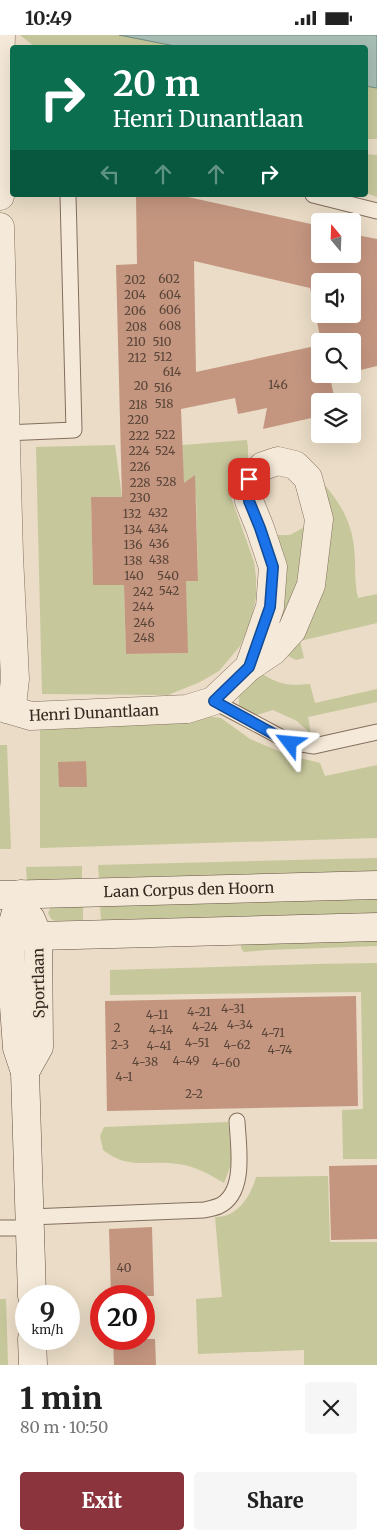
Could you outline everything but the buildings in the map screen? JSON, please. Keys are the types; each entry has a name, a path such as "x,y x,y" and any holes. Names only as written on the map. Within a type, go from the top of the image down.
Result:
{"street":[{"path":"1,35 0,66 5,180"},
{"name":"Henri Dunantlaan","path":"0,227 5,433 4,556 15,679 13,697 3,711 31,716 187,709 214,701 249,667 273,651 292,630 311,585 319,519 308,478 295,465 278,461 263,466 249,479 249,501 273,567 270,607 249,667"},
{"name":"Laan Corpus den Hoorn","path":"10,895 377,885"},
{"name":"Sportlaan","path":"10,895 38,936 39,1047 25,1072"},
{"name":"Sportlaan","path":"10,895 5,937 17,1049 25,1072 32,1285"},
{"path":"5,937 377,927"},
{"path":"32,1350 33,1365"}],"lane":[{"path":"5,433 74,430 68,197"},
{"path":"321,197 377,211"},
{"path":"214,701 290,743 314,746 377,733"},
{"path":"0,1228 30,1223 204,1210 221,1205 235,1188 239,1177 237,1121"}],"green space":[{"path":"20,35 119,35 170,45 32,45"},
{"path":"368,86 377,88 377,139 368,139"},
{"path":"368,154 377,155 377,197 368,194"},
{"path":"247,440 248,459 238,468 229,485 232,500 254,562 256,577 256,597 251,621 240,646 219,671 200,682 168,695 42,694 36,447 115,445 122,497 91,497 93,584 124,585 126,654 187,653 186,581 198,581 196,496 184,497 182,445"},
{"path":"316,476 330,491 350,526 354,547 358,598 377,594 377,623 300,641 304,658 296,660 288,656 285,650 298,630"},
{"path":"310,524 308,557 275,638 270,535 290,535"},
{"path":"262,674 285,684 310,684 315,703 377,689 377,702 308,717 311,734 297,721 273,710 257,715 239,706 239,691"},
{"path":"203,716 221,718 250,739 288,755 320,763 325,776 377,765 377,838 40,848 40,724"},
{"path":"0,745 7,745 11,849 0,849"},
{"path":"377,858 377,872 99,878 98,865"},
{"path":"82,866 82,879 27,882 26,867"},
{"path":"377,897 377,914 101,920 100,905"},
{"path":"83,906 83,920 55,921 51,919 48,913 51,907"},
{"path":"377,939 377,946 244,952 241,948 241,943"},
{"path":"377,963 377,1159 343,1159 342,1110 363,1109 361,992 110,995 110,970"},
{"path":"228,1122 232,1162 224,1183 202,1171 184,1165 139,1163 122,1160 103,1150 100,1136 104,1127"},
{"path":"328,1176 330,1242 377,1242 377,1365 304,1365 304,1350 198,1354 196,1299 222,1297 215,1217 230,1214 242,1205 251,1191 256,1177"},
{"path":"0,1299 6,1299 8,1365 0,1365"}],"shaded area":[{"path":"119,35 377,35 377,88 368,86 368,45 170,45"}],"route":[{"path":"249,479 249,501 273,567 270,607 249,667 214,701 290,743"}]}
